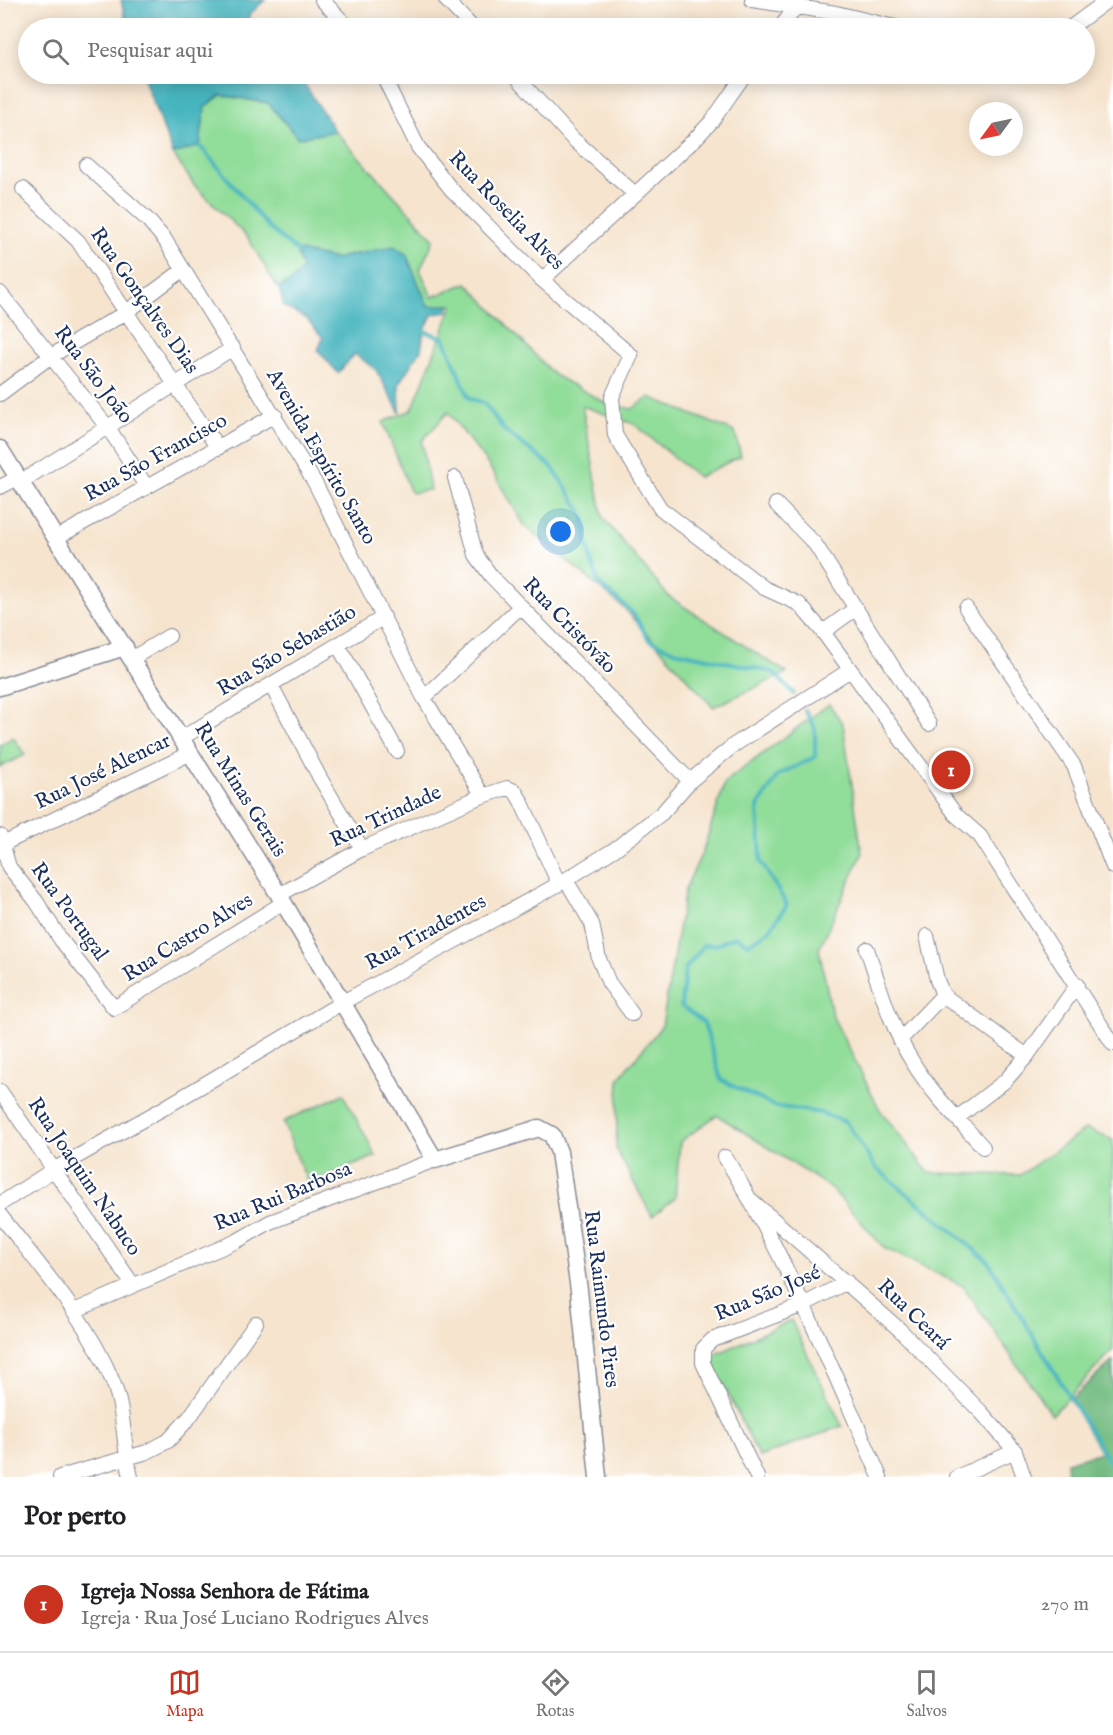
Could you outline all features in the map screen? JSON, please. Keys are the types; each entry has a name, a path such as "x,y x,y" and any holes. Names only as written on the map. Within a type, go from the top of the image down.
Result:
{"street":[{"path":"322,0 339,18"},
{"path":"446,0 463,18"},
{"path":"752,0 857,18"},
{"path":"1084,18 1108,0"},
{"path":"788,18 797,6"},
{"name":"Rua Roselia Alves","path":"386,84 399,113 434,168 542,280 631,355 615,386 611,411 615,435 660,508 764,588 799,604 823,632"},
{"path":"523,84 572,138 635,194"},
{"path":"542,280 712,121 738,84"},
{"name":"Avenida Espírito Santo","path":"86,165 156,229 233,348 315,483 424,698 483,796"},
{"name":"Rua Gonçalves Dias","path":"23,189 78,241 218,448"},
{"path":"0,394 51,356 126,313 183,270"},
{"name":"Rua São João","path":"0,293 109,429 146,486"},
{"path":"0,487 20,480 109,429 233,348"},
{"name":"Rua São Francisco","path":"58,537 275,415"},
{"name":"Rua Minas Gerais","path":"0,449 58,537 189,754 281,899 435,1160"},
{"name":"Rua Cristóvão","path":"455,478 476,555 491,576 690,781"},
{"path":"776,504 815,544 929,724"},
{"path":"424,698 521,606"},
{"path":"966,608 1074,766 1113,867"},
{"path":"855,609 823,632 956,815 980,836 1113,1044"},
{"name":"Rua São Sebastião","path":"180,739 384,617"},
{"path":"0,687 129,652 169,636"},
{"path":"338,645 397,751"},
{"name":"Rua Tiradentes","path":"0,1204 53,1170 164,1108 343,1002 562,882 640,832 662,813 690,781 734,746 850,670"},
{"path":"271,685 320,778 362,849"},
{"name":"Rua José Alencar","path":"2,840 189,754"},
{"name":"Rua Trindade","path":"281,899 362,849 483,796 507,788 515,791 562,882"},
{"name":"Rua Portugal","path":"2,840 9,867 114,1008"},
{"path":"562,882 592,924 599,959 609,983 632,1014"},
{"name":"Rua Castro Alves","path":"114,1008 281,899"},
{"path":"927,936 937,980 943,995 1027,1056"},
{"path":"867,949 900,1040 938,1098 983,1147"},
{"path":"957,1118 1005,1082 1027,1056 1077,985"},
{"path":"900,1040 943,995"},
{"name":"Rua Joaquim Nabuco","path":"0,1091 133,1285"},
{"name":"Rua Rui Barbosa","path":"74,1311 237,1241 270,1222 435,1160 538,1128 548,1131"},
{"name":"Rua Raimundo Pires","path":"548,1131 556,1142 560,1158 579,1290 598,1477"},
{"path":"725,1158 751,1200 803,1305 880,1477"},
{"name":"Rua Ceará","path":"751,1200 907,1337 982,1413 1015,1451 1024,1477"},
{"path":"0,1215 74,1311 101,1357 114,1385 131,1477"},
{"name":"Rua São José","path":"757,1477 703,1363 702,1349 706,1344 803,1305 847,1282"},
{"path":"60,1477 159,1447 176,1434 256,1323"},
{"path":"957,1477 1015,1451"}],"green space":[{"path":"221,95 268,103 298,138 335,131 434,239 420,270 432,297 467,283 554,375 606,403 632,409 650,397 735,432 741,456 698,477 634,424 582,406 603,518 669,597 787,673 713,707 624,608 525,526 489,466 448,412 422,441 430,490 411,493 383,422 412,410 453,305 428,306 406,254 358,253 335,259 296,251 303,269 291,282 277,287 248,238 194,185 173,154 200,145 205,107"},
{"path":"829,704 843,724 862,854 819,949 832,1015 880,1110 929,1173 1020,1175 1086,1129 1113,1140 1113,1350 1052,1415 963,1286 884,1248 831,1188 717,1115 680,1142 675,1198 652,1216 616,1149 619,1078 662,1026 685,889 703,851 725,782"},
{"path":"13,737 25,755 0,767 0,745"},
{"path":"343,1094 376,1156 308,1184 283,1122"},
{"path":"791,1320 842,1426 759,1457 710,1357"},
{"path":"1113,1361 1113,1477 1067,1477 1066,1462 1101,1452 1070,1400"}],"water":[{"path":"121,0 265,0 248,16 249,18 125,18"},
{"path":"146,84 304,84 335,131 298,138 268,103 221,95 205,107 200,146 173,154"},
{"path":"394,246 406,254 428,306 449,305 448,312 433,314 424,331 421,350 399,383 400,413 376,370 355,354 338,373 318,350 323,338 306,318 284,307 279,288 291,282 302,269 296,250 335,259"}],"waterway":[{"path":"200,146 270,229 299,253"},
{"path":"420,330 444,338 469,398 484,403 504,430 552,467 583,514 590,557 599,584 633,613 649,640 675,651 773,672 794,694"},
{"path":"805,710 815,728 815,757 778,775 758,807 761,862 787,905 769,931 748,944 735,936 716,945 704,945 685,969 681,1006 704,1023 721,1080 774,1106 821,1113 846,1122 875,1167 988,1261 1113,1469"}],"place":[{"name":"Igreja Nossa Senhora de Fátima","path":"951,770"}]}
